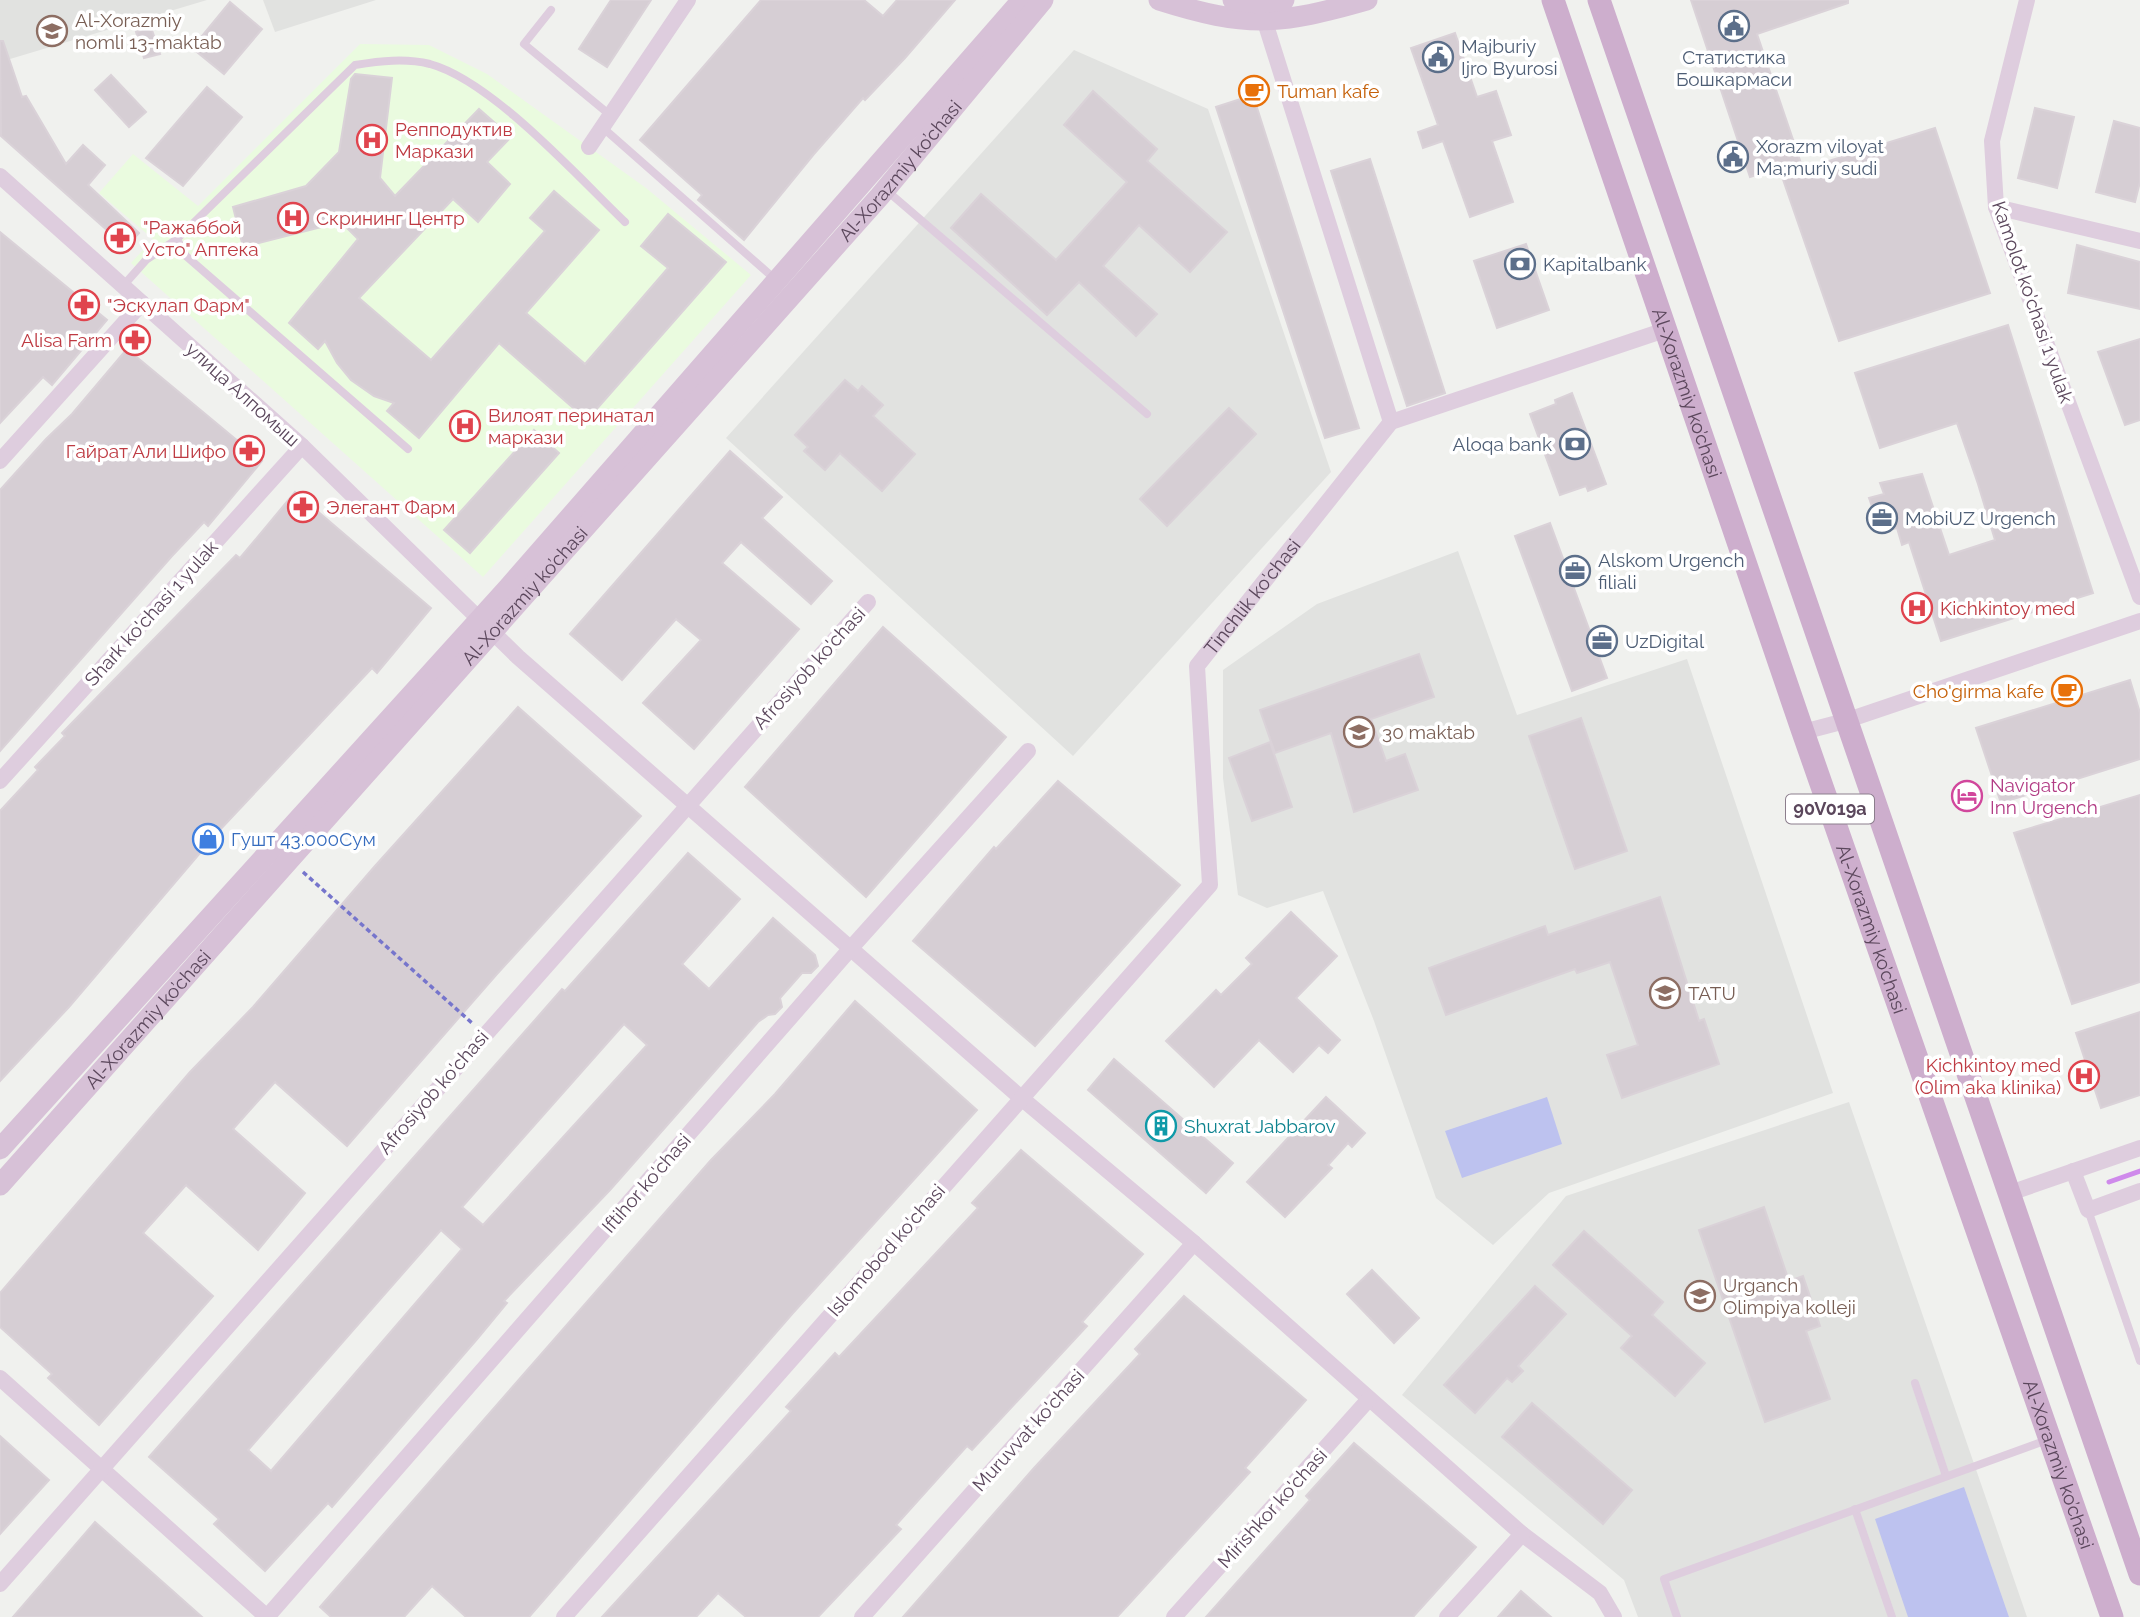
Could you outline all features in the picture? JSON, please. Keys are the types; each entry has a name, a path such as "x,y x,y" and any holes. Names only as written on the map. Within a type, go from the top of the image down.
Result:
{"main road":[{"name":"Al-Xorazmiy ko’chasi","path":"0,1185 290,861 778,282 1022,0"},
{"name":"Al-Xorazmiy ko’chasi","path":"0,1149 488,624 886,190 1043,0"},
{"path":"1159,0 1230,19 1265,22 1311,16 1367,0"},
{"path":"1233,0 1259,3 1284,0"},
{"name":"Al-Xorazmiy ko’chasi","path":"1553,0 1803,732 2112,1617"},
{"name":"90V019a","path":"1599,0 2140,1574"}],"street":[{"path":"589,147 688,0"},
{"name":"Kamolot ko'chasi 1 yulak","path":"2027,0 1992,141 1996,207 2140,597"},
{"path":"1265,22 1391,422 1665,330"},
{"name":"улица Алпомыш","path":"0,176 302,446 519,657 1020,1097 1194,1243 1521,1534 1600,1593 1614,1617"},
{"path":"1996,207 2140,241"},
{"path":"0,461 142,303"},
{"name":"Tinchlik ko'chasi","path":"1210,886 1197,666 1391,422"},
{"name":"Shark ko'chasi 1 yulak","path":"0,781 302,446"},
{"name":"Afrosiyob ko'chasi","path":"0,1584 867,602"},
{"path":"1803,732 1845,721 2140,621"},
{"name":"Iftihor ko'chasi","path":"267,1617 851,948 1028,751"},
{"name":"Islomobod ko'chasi","path":"564,1617 1020,1097 1210,886"},
{"path":"2010,1193 2140,1148"},
{"path":"2073,1171 2088,1210 2140,1191"},
{"name":"Muruvvat ko'chasi","path":"862,1617 1194,1243"},
{"path":"0,1378 267,1617"},
{"name":"Mirishkor ko'chasi","path":"1174,1617 1369,1399"},
{"path":"1447,1617 1521,1534"}],"lane":[{"path":"551,9 524,44 778,282"},
{"path":"123,286 146,260 177,239 355,65 390,60 429,64 460,77 524,125 625,222"},
{"path":"886,190 1147,414"},
{"path":"177,239 186,256 408,449"},
{"path":"2088,1210 2140,1361"},
{"path":"1915,1383 1946,1476"},
{"path":"1677,1617 1664,1578 2050,1439"},
{"path":"1855,1509 1892,1617"}],"path":[{"path":"290,861 484,1034"}],"shaded area":[{"name":"Аl-Xоrаzmiy nоmli 13-mаktаb","path":"0,0 207,0 0,62"},
{"name":"Аl-Xоrаzmiy nоmli 13-mаktаb","path":"263,0 376,0 275,32"},
{"name":"Вилоят перинатал маркази","path":"360,44 429,45 487,74 646,188 751,275 483,577 131,263 153,239 99,193 133,154 198,206"},
{"path":"1074,50 1208,109 1331,472 1073,756 726,438"},
{"path":"1458,551 1517,715 1687,659 1833,1093 1549,1193 1493,1245 1436,1198 1374,1021 1323,891 1267,908 1238,895 1223,778 1223,670 1317,604"},
{"path":"1547,1097 1562,1144 1462,1178 1445,1131"},
{"name":"Urganch Olimpiya kolleji","path":"1849,1102 2027,1617 1638,1617 1624,1580 1402,1395 1566,1196"},
{"path":"1964,1487 2009,1617 1908,1617 1875,1519"}],"building":[{"path":"611,0 651,0 607,67 579,49"},
{"path":"761,0 864,0 883,16 897,0 955,0 905,58 865,100 863,98 744,240 698,200 702,195 640,140"},
{"path":"1691,0 1848,0 1848,3 1757,34 1803,169 1935,128 1990,293 1839,341 1779,168 1750,177"},
{"path":"230,2 262,29 224,74 192,48"},
{"path":"151,27 160,54 144,58 136,32"},
{"path":"1455,33 1477,97 1496,91 1511,135 1492,141 1513,202 1470,217 1443,141 1423,148 1418,132 1438,125 1411,48"},
{"path":"0,41 3,41 22,97 26,96 66,164 83,145 105,165 88,185 139,233 126,247 1,136"},
{"path":"355,74 392,78 380,178 395,196 479,109 511,137 487,162 510,184 478,222 453,199 359,298 431,360 545,231 530,218 554,191 599,230 526,313 585,364 668,268 641,246 668,214 726,262 587,420 499,343 419,438 387,411 394,403 374,396 351,380 337,363 325,341 318,349 289,323 358,239 341,222 243,247 233,207 306,186 339,152 351,79"},
{"path":"111,75 146,112 129,127 95,90"},
{"path":"207,87 242,117 183,186 146,158"},
{"path":"1093,91 1157,149 1147,161 1227,232 1190,272 1139,225 1103,266 1157,314 1136,336 1079,282 1047,315 951,228 981,194 1056,260 1127,182 1064,125"},
{"path":"1253,95 1359,428 1325,438 1216,107"},
{"path":"2035,108 2074,117 2057,188 2018,178"},
{"path":"2114,121 2140,128 2140,182 2135,202 2096,192"},
{"path":"1370,159 1445,393 1407,406 1331,171"},
{"path":"0,232 107,320 52,385 43,377 0,423"},
{"path":"1526,244 1549,310 1497,328 1474,261"},
{"path":"2077,245 2140,262 2140,309 2068,293"},
{"path":"2008,325 2093,593 1941,641 1909,542 1902,545 1897,528 1881,532 1869,498 1884,494 1880,483 1922,474 1949,555 1995,540 1978,484 1957,423 1880,448 1855,373"},
{"path":"2140,339 2140,420 2125,425 2098,352"},
{"path":"127,349 262,461 208,526 204,522 172,556 0,751 0,490 72,414"},
{"path":"845,380 858,391 862,386 883,405 873,416 915,454 882,491 840,453 825,470 804,451 808,447 795,435"},
{"path":"1572,393 1606,484 1588,491 1586,486 1560,495 1530,414 1556,404 1555,400"},
{"path":"1229,408 1256,434 1167,526 1140,499"},
{"path":"534,430 559,453 470,553 444,530"},
{"path":"730,451 782,497 762,518 832,581 811,604 741,542 722,563 799,629 694,749 643,703 701,640 676,619 622,680 570,634"},
{"path":"295,492 431,608 377,673 372,668 217,833 69,1007 0,1081 0,811 38,770 35,767 65,736 62,733 236,555 240,558"},
{"path":"1550,523 1607,678 1572,691 1515,536"},
{"path":"883,627 1006,737 866,897 745,787"},
{"path":"1419,654 1434,697 1371,719 1386,761 1405,754 1418,790 1354,812 1331,733 1275,753 1260,710"},
{"path":"2130,680 2140,713 2140,759 2001,803 1976,728"},
{"path":"518,707 641,816 497,974 347,1146 275,1082 233,1129 305,1193 258,1250 186,1185 143,1233 213,1296 99,1425 48,1378 52,1374 0,1327 0,1293 190,1072 253,1007"},
{"path":"1581,718 1627,851 1575,869 1529,736"},
{"path":"1270,742 1292,807 1252,821 1229,758"},
{"path":"1058,781 1180,885 1035,1046 913,941 994,847 996,849"},
{"path":"2140,795 2140,982 2072,1004 2014,833"},
{"path":"688,853 740,899 682,964 709,989 773,918 815,955 818,966 811,973 802,973 780,998 782,1007 775,1014 758,1022 610,1190 504,1301 507,1303 478,1338 332,1507 328,1503 265,1571 214,1524 219,1519 149,1457 562,989 565,991","holes":["624,1024 647,1045 483,1225 462,1207","441,1230 462,1249 271,1471 248,1450"]},
{"path":"1660,897 1699,1021 1704,1019 1719,1064 1622,1098 1607,1055 1638,1045 1610,962 1577,973 1575,969 1446,1015 1429,968 1545,926 1548,935"},
{"path":"1291,912 1337,956 1296,998 1340,1040 1328,1053 1319,1045 1293,1072 1259,1040 1214,1087 1166,1041 1216,990 1221,995 1252,964 1246,958"},
{"path":"855,1001 977,1110 793,1313 529,1617 466,1617 432,1586 404,1617 331,1617 320,1607 711,1160 775,1094"},
{"path":"2140,1012 2140,1095 2101,1108 2076,1033"},
{"name":"Shuxrat Jabbarov","path":"1114,1059 1233,1163 1206,1193 1088,1090"},
{"path":"1326,1097 1365,1133 1352,1147 1348,1143 1328,1165 1332,1168 1285,1217 1247,1182"},
{"path":"1021,1150 1143,1254 1082,1322 1087,1326 972,1450 967,1446 896,1525 901,1529 818,1617 746,1617 718,1593 696,1617 602,1617 791,1411 786,1407 835,1353 839,1357 978,1208 972,1203"},
{"path":"1764,1207 1789,1281 1803,1276 1820,1326 1806,1331 1830,1399 1765,1422 1699,1230"},
{"path":"1584,1231 1663,1302 1652,1315 1705,1363 1675,1396 1621,1348 1632,1336 1553,1265"},
{"path":"1372,1270 1419,1318 1394,1343 1347,1294"},
{"path":"1535,1286 1566,1314 1518,1366 1523,1371 1512,1382 1507,1378 1475,1413 1444,1385"},
{"path":"1184,1296 1306,1400 1245,1468 1250,1472 1117,1617 903,1617 1034,1468 1140,1354 1135,1349"},
{"path":"1532,1403 1632,1490 1603,1524 1502,1437"},
{"path":"0,1436 49,1480 0,1534"},
{"path":"1354,1443 1476,1547 1413,1617 1206,1617 1310,1500 1306,1496"},
{"path":"95,1522 166,1585 202,1617 13,1617"},
{"path":"1521,1591 1551,1617 1498,1617"}],"waterway":[{"path":"2109,1182 2140,1171"}],"place":[{"name":"Статистика Бошкармаси","path":"1734,26"},
{"name":"Аl-Xоrаzmiy nоmli 13-mаktаb","path":"52,31"},
{"name":"Majburiy Ijro Byurosi","path":"1438,57"},
{"name":"Tuman kafe","path":"1254,91"},
{"name":"Репподуктив Маркази","path":"372,140"},
{"name":"Xorazm viloyat Ma;muriy sudi","path":"1733,157"},
{"name":"Скрининг Центр","path":"293,218"},
{"name":"\"Ражаббой Усто\" Аптека","path":"120,238"},
{"name":"Kapitalbank","path":"1520,264"},
{"name":"\"Эскулап Фарм\"","path":"84,305"},
{"name":"Alisa Farm","path":"135,340"},
{"name":"Вилоят перинатал маркази","path":"465,426"},
{"name":"Aloqa bank","path":"1575,444"},
{"name":"Гайрат Али Шифо","path":"249,451"},
{"name":"Элегант Фарм","path":"303,507"},
{"name":"MobiUZ Urgench","path":"1882,518"},
{"name":"Alskom Urgench filiali","path":"1575,571"},
{"name":"Kichkintoy med","path":"1917,608"},
{"name":"UzDigital","path":"1602,641"},
{"name":"Cho'girma kafe","path":"2067,691"},
{"name":"30 maktab","path":"1359,732"},
{"name":"Navigator Inn Urgench","path":"1967,796"},
{"name":"Гушт 43.000Сум","path":"208,839"},
{"name":"TATU","path":"1665,993"},
{"name":"Kichkintoy med (Olim aka klinika)","path":"2084,1076"},
{"name":"Shuxrat Jabbarov","path":"1161,1126"},
{"name":"Urganch Olimpiya kolleji","path":"1700,1296"}]}
